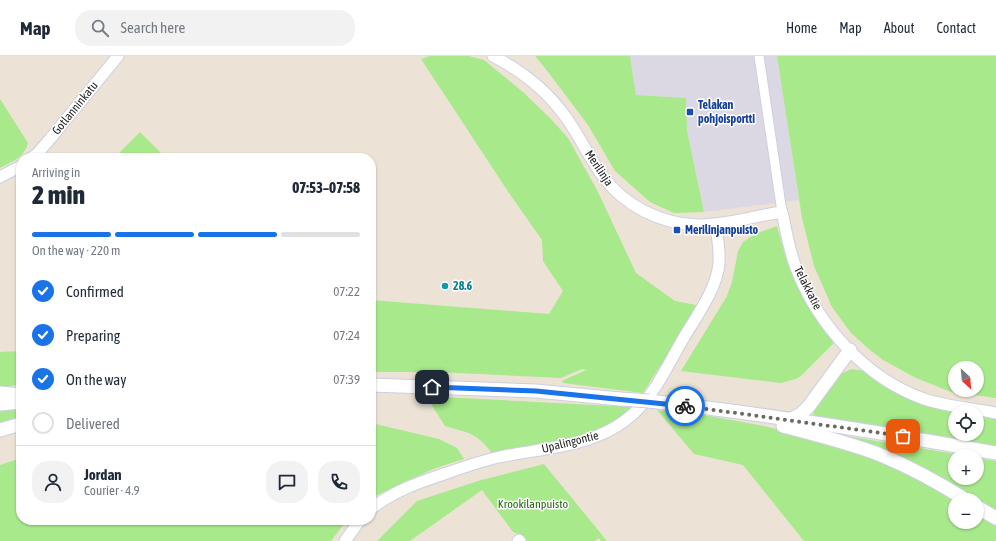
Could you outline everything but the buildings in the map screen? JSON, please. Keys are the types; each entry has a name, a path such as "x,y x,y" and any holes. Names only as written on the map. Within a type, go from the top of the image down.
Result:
{"main road":[{"path":"790,420 802,414 809,406 850,350"},
{"path":"376,385 528,390 671,404 888,434 996,453"},
{"path":"0,393 16,395"},
{"path":"0,404 16,402"},
{"path":"729,411 882,455 922,473 955,493"},
{"path":"0,430 16,425"},
{"path":"984,511 996,518"}],"street":[{"name":"Gotlanninkatu","path":"38,153 118,56"},
{"name":"Merilinja","path":"493,56 525,77 552,101 567,120 602,175 616,192 626,201 648,213 668,221 686,224 716,224 782,212"},
{"name":"Telakkatie","path":"759,56 782,212 796,267 817,308 837,337 850,350 876,373 906,392 936,403 996,413"},
{"path":"0,178 16,169"},
{"name":"Upalingontie","path":"376,506 402,490 486,460 589,440 608,432 630,416 639,408 659,383 714,283 719,264 716,224"},
{"path":"344,541 356,525"}],"shaded area":[{"path":"630,56 777,56 799,200 704,212 687,131 686,98 636,95"}],"green space":[{"path":"430,56 469,56 484,60 523,92 568,138 597,190 636,273 675,301 696,305 666,361 660,366 643,393 563,383 562,381 586,370 582,369 561,378 438,372 376,372 376,300 549,314 563,291 543,261 542,240 507,190 421,59"},
{"path":"535,56 630,56 636,95 686,98 687,131 704,212 674,213 650,202 615,171 588,125"},
{"path":"777,56 996,56 996,398 984,396 984,361 948,361 948,391 916,378 883,360 851,333 832,307 814,266 802,218"},
{"path":"0,99 28,143 23,153 16,153 16,160 0,168"},
{"path":"140,132 161,153 119,153"},
{"path":"777,226 796,283 812,311 834,343 802,375 796,379 781,383 681,371 727,296 732,282 738,251 743,242 755,234"},
{"path":"16,351 16,385 0,387 0,352"},
{"path":"851,369 865,371 888,388 907,398 948,411 948,438 817,417 814,415 813,411 839,375"},
{"path":"426,396 631,407 615,421 587,435 492,453 481,441 471,434 445,426"},
{"path":"16,409 16,422 0,426 0,411"},
{"path":"657,410 704,415 764,426 829,442 873,456 930,482 948,495 948,529 984,529 984,515 996,523 996,541 804,541 743,465 694,454"},
{"path":"984,417 996,419 996,446 965,441 984,441"},
{"path":"376,424 439,439 457,448 464,459 433,469 376,496"},
{"path":"834,434 948,453 948,484 933,475"},
{"path":"984,459 996,461 996,513 984,505 984,493 963,493 950,485 984,485"},
{"path":"16,460 16,525 343,525 331,541 0,541 0,465"},
{"name":"Krookilanpuisto","path":"544,464 607,541 601,541 599,538 595,541 525,541 520,535 513,532 482,490 410,541 377,541 417,501 481,480"}],"way so far":[{"path":"685,406 903,436"}],"place":[{"name":"Telakan pohjoisportti","path":"690,112"},
{"name":"Merilinjanpuisto","path":"677,230"},
{"name":"28.6","path":"445,286"}],"route":[{"path":"432,387 536,391 685,406"}]}
